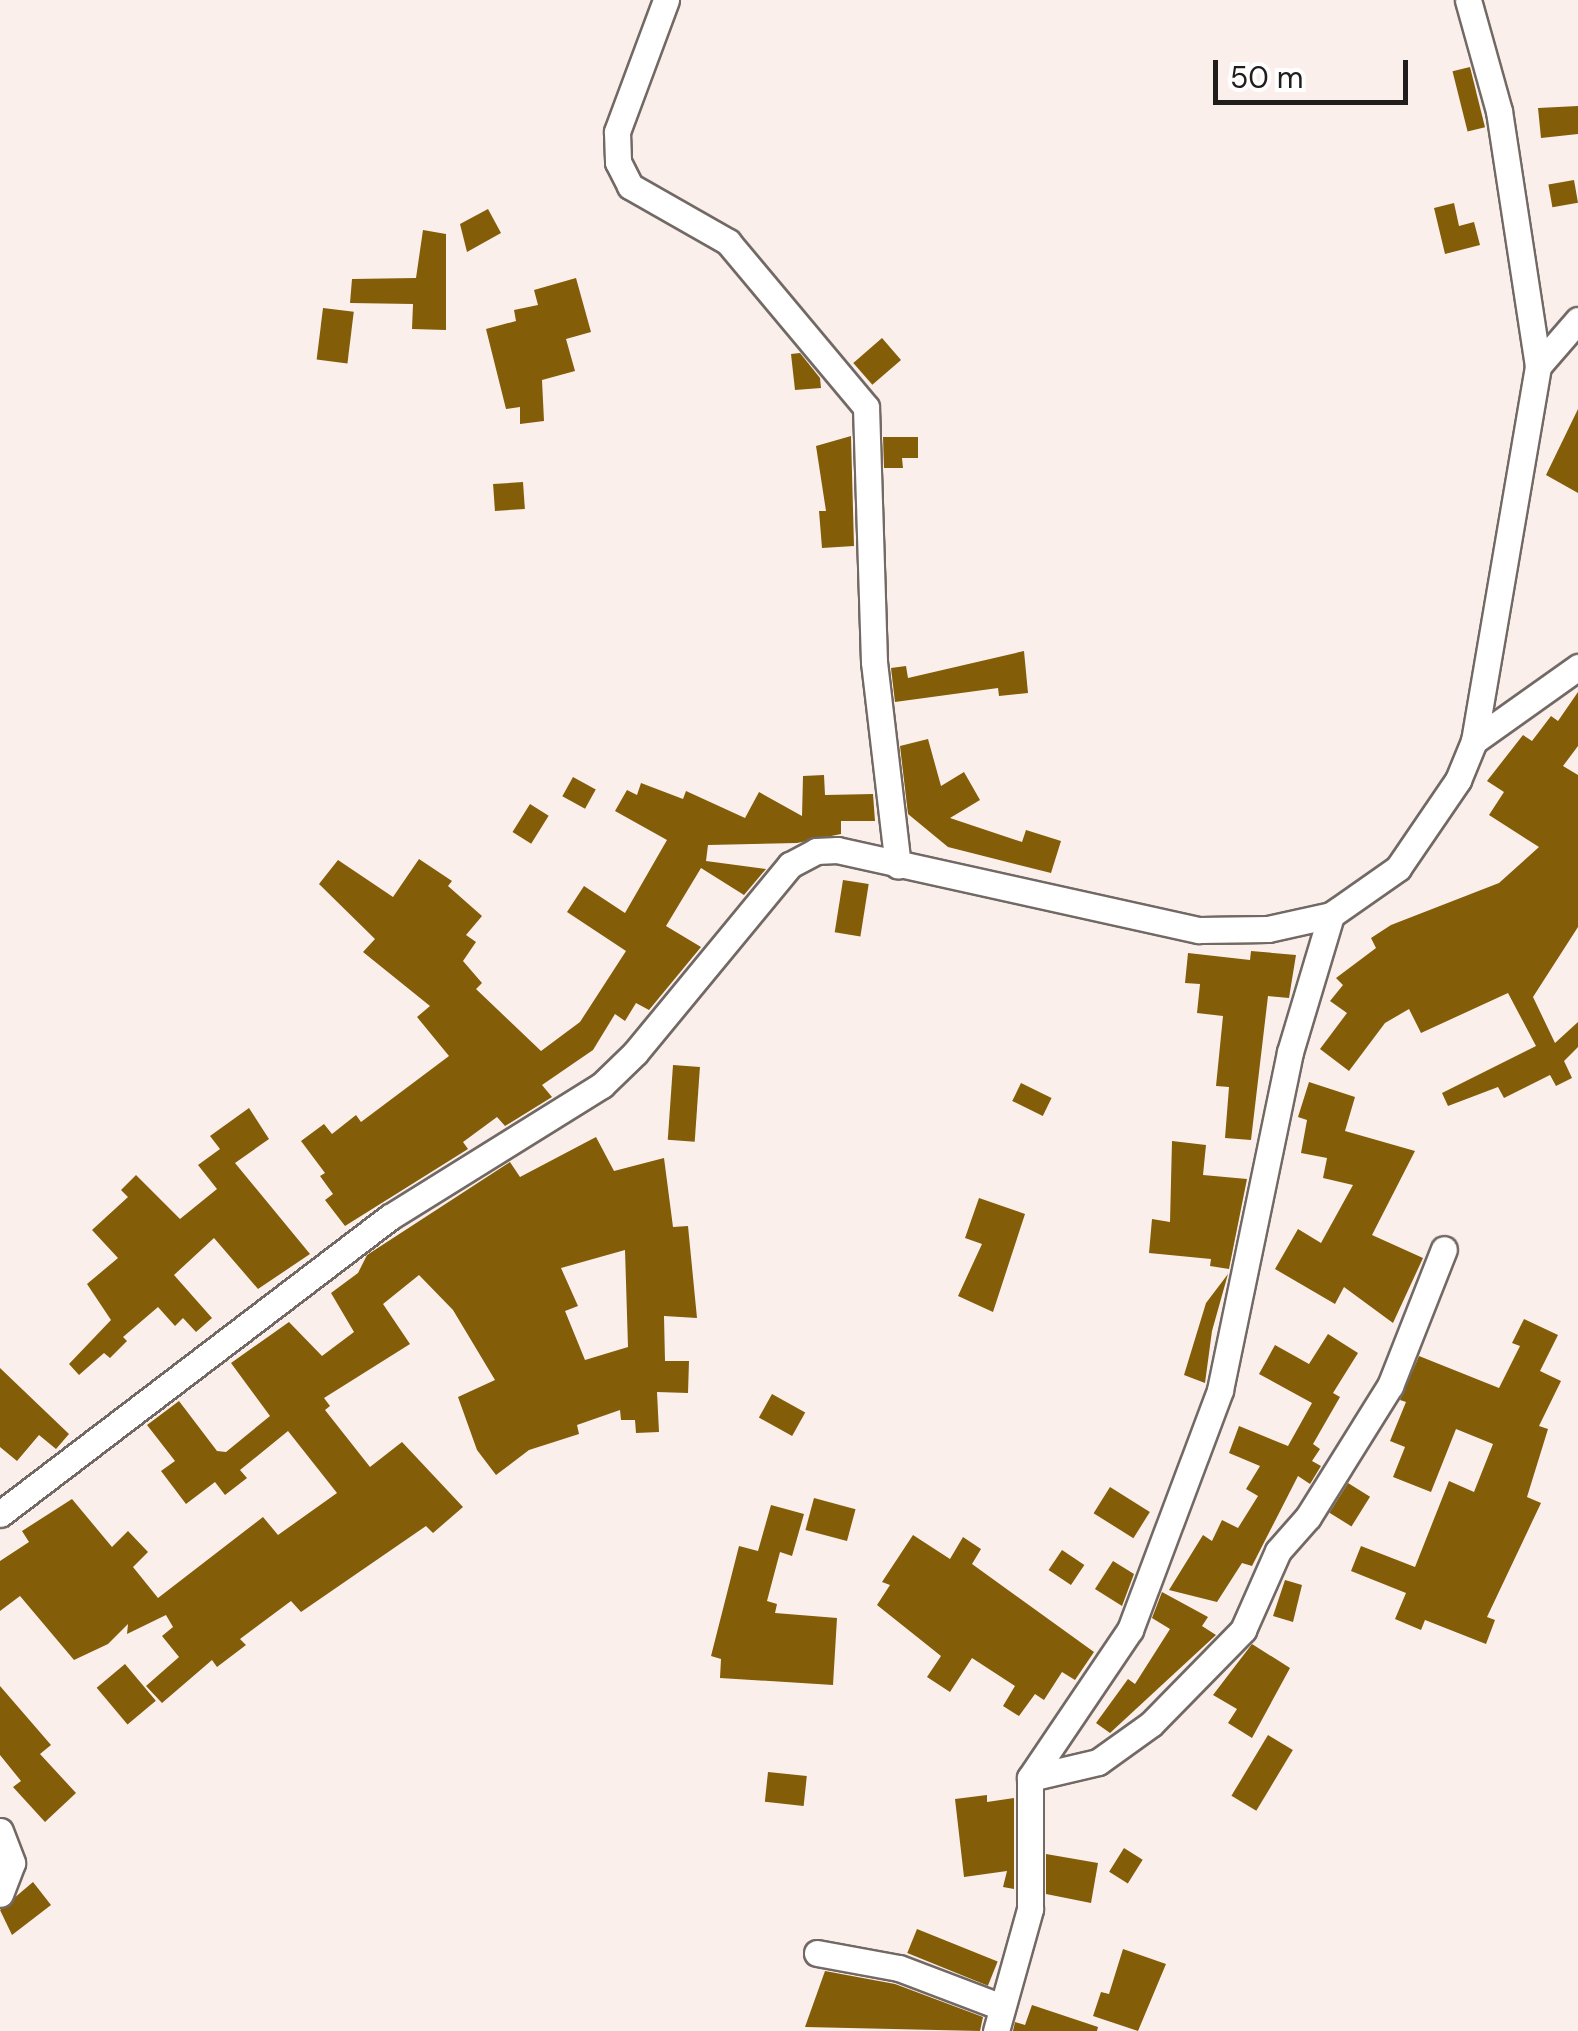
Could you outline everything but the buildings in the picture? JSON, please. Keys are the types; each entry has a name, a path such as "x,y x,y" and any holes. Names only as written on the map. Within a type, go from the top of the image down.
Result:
{"street":[{"path":"666,0 617,132 624,174 644,200 705,224 728,242 866,406 874,662 898,866"},
{"path":"0,1514 390,1216 602,1085 636,1053 790,865 816,851 837,850 1198,930 1268,930 1330,916 1398,868 1458,780 1474,742 1538,366 1499,111 1468,0"},
{"path":"1538,366 1578,320"},
{"path":"1474,742 1578,667"},
{"path":"817,1952 899,1968 998,2019 1030,1909 1030,1778 1130,1630 1214,1408 1290,1052 1330,916"},
{"path":"1030,1778 1098,1762 1165,1712 1243,1630 1278,1551 1308,1517 1390,1386 1444,1249"},
{"path":"0,1831 12,1864 0,1894"}]}
